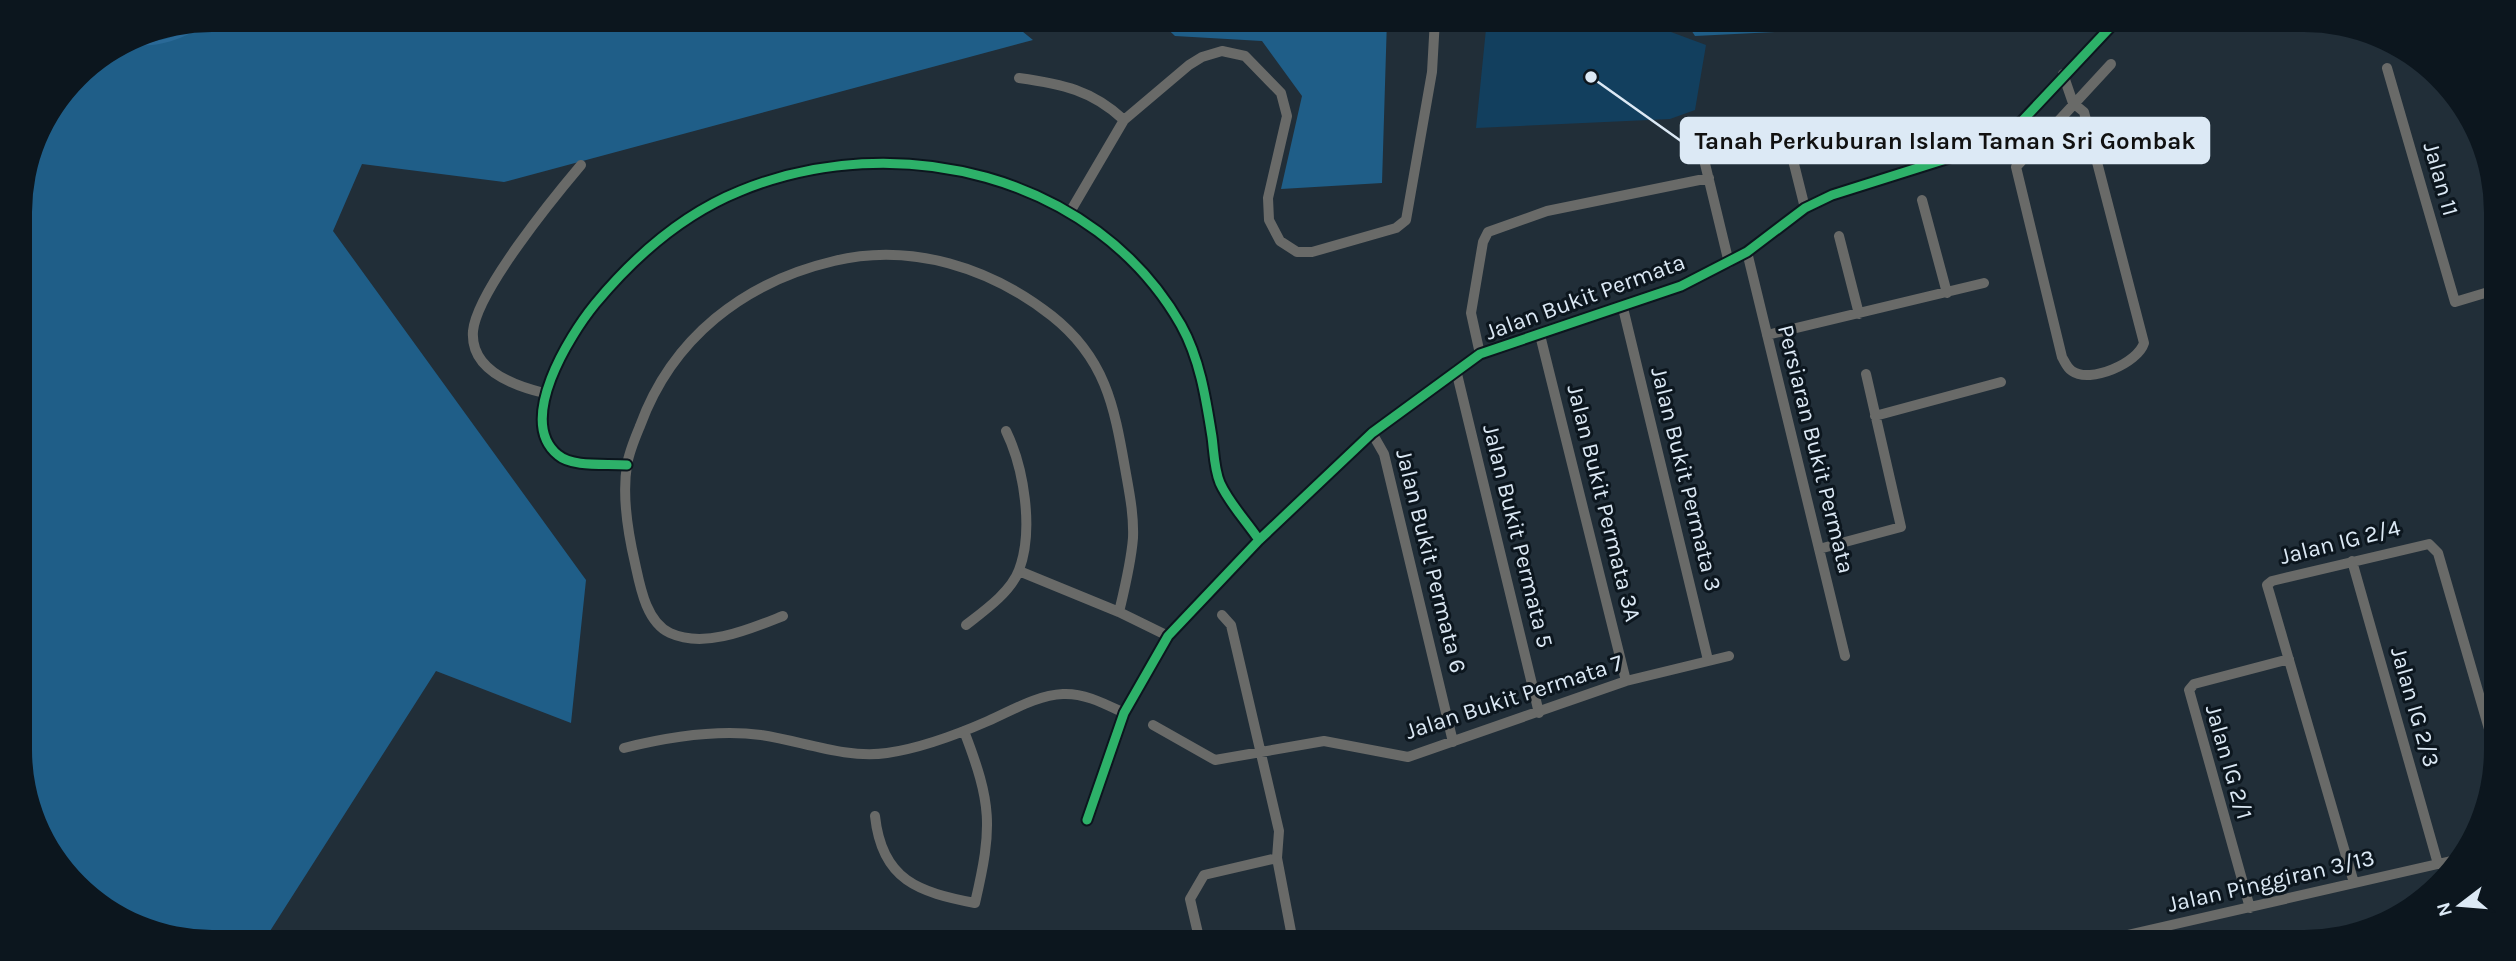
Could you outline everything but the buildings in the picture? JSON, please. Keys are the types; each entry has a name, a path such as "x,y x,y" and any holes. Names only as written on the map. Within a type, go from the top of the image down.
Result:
{"street":[{"path":"1070,212 1124,120 1202,57 1222,51 1245,56 1281,93 1287,116 1268,198 1269,220 1280,241 1297,252 1312,252 1396,228 1406,220 1432,72 1434,32"},
{"name":"Jalan Bukit Permata","path":"1087,820 1124,713 1168,636 1259,540 1372,433 1480,354 1623,308 1681,286 1747,252 1805,208 1832,195 1981,148 2022,121 2105,32"},
{"path":"2063,74 2073,103 2084,112 2144,343 2141,353 2132,361 2108,371 2082,375 2072,372 2062,357 2016,167 2073,103 2111,64"},
{"name":"Jalan 11","path":"2386,68 2455,302 2484,293"},
{"path":"1019,78 1058,84 1104,101 1124,120"},
{"path":"1786,132 1805,208"},
{"path":"1700,143 1729,262"},
{"path":"627,465 568,461 558,455 544,430 544,393 571,340 593,307 654,243 709,206 765,182 803,170 841,165 918,163 998,180 1070,212 1136,265 1181,326 1201,376 1220,482 1259,540"},
{"path":"544,393 517,386 498,376 484,362 473,333 478,314 497,278 581,165"},
{"path":"1480,354 1471,313 1483,242 1488,232 1547,211 1709,178"},
{"path":"1922,200 1947,293"},
{"path":"1839,236 1859,314"},
{"name":"Persiaran Bukit Permata","path":"1747,252 1844,656"},
{"path":"783,616 708,639 670,633 651,616 631,548 627,465 648,402 680,352 716,316 755,290 792,272 853,256 927,259 980,272 1026,295 1071,332 1111,395 1132,515 1130,562 1119,612"},
{"path":"1767,335 1984,283"},
{"name":"Jalan Bukit Permata 3","path":"1623,308 1708,660"},
{"name":"Jalan Bukit Permata 3A","path":"1541,335 1626,681"},
{"name":"Jalan Bukit Permata 5","path":"1455,370 1539,713"},
{"path":"1819,550 1901,527 1866,374"},
{"path":"1875,416 2001,382"},
{"path":"966,625 990,606 1019,571 1025,496 1017,453 1006,431"},
{"name":"Jalan Bukit Permata 6","path":"1372,433 1384,454 1453,742"},
{"name":"Jalan IG 2/4","path":"2354,883 2267,585 2272,580 2429,544 2438,553 2484,712"},
{"name":"Jalan IG 2/3","path":"2352,561 2438,864"},
{"path":"1019,571 1119,612 1168,636"},
{"path":"1222,615 1231,625 1279,831 1277,858 1291,929"},
{"name":"Jalan Bukit Permata 7","path":"1153,724 1215,760 1324,741 1408,757 1626,681 1729,656"},
{"name":"Jalan IG 2/1","path":"2250,908 2189,690 2194,684 2289,659"},
{"path":"624,748 661,739 729,734 760,735 848,753 883,754 964,731 1039,699 1063,694 1091,698 1124,713"},
{"path":"875,816 880,846 899,874 918,889 975,902 987,852 989,811 982,778 964,731"},
{"path":"1197,930 1190,899 1204,875 1277,858"},
{"name":"Jalan Pinggiran 3/13","path":"2163,929 2444,863"}],"shaded area":[{"path":"199,32 1023,32 1033,40 504,182 362,164 333,231 586,580 571,723 436,671 271,930 199,929 153,920 111,899 76,868 62,850 41,808 33,773 32,199 35,176 45,142 62,111 84,84 111,62 142,45 176,35"},
{"path":"1171,32 1387,32 1382,183 1281,189 1302,96 1262,41 1175,36"},
{"path":"1486,32 1671,32 1706,45 1695,110 1670,119 1476,128"},
{"path":"1692,32 1777,32 1695,36"}],"waterway":[{"path":"148,43 170,40 184,34"}],"cycle path":[{"path":"1087,820 1124,713 1168,636 1259,540 1372,433 1480,354 1681,286 1747,252 1805,208 1832,195 1981,148 2022,121 2106,32"},
{"path":"627,465 581,463 564,459 546,440 542,422 544,401 551,379 572,336 595,304 626,270 679,224 740,191 800,172 862,164 925,165 986,177 1045,199 1098,231 1144,273 1188,338 1205,394 1218,478 1228,498 1259,540"}],"place":[{"name":"Tanah Perkuburan Islam Taman Sri Gombak","path":"1591,77"}]}
